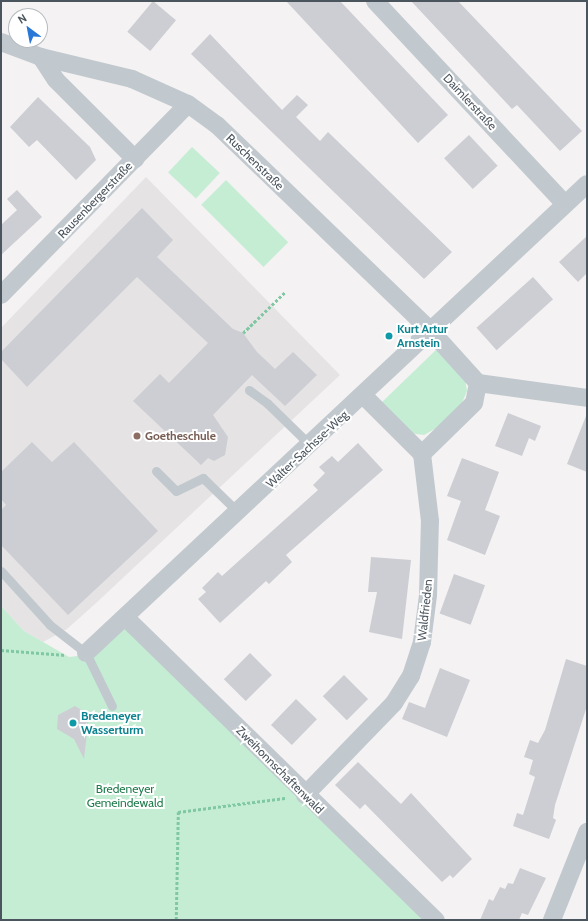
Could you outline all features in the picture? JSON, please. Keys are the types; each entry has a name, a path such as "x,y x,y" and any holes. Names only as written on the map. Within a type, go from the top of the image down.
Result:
{"street":[{"name":"Daimlerstraße","path":"375,1 565,204"},
{"name":"Ruschenstraße","path":"1,42 41,57 132,79 188,104 217,125 431,331"},
{"path":"41,57 56,80 135,159"},
{"name":"Rausenbergerstraße","path":"1,296 188,104"},
{"name":"Walter-Sachsse-Weg","path":"86,653 126,618 364,396 587,184"},
{"path":"431,331 478,383 587,398"},
{"path":"364,396 422,454 474,403 478,383"},
{"name":"Waldfrieden","path":"305,795 394,703 413,670 422,642 428,595 430,521 422,454"},
{"name":"Zweihonnschaftenwald","path":"126,618 305,795 436,920"},
{"path":"552,920 587,832"}],"lane":[{"path":"248,390 268,403 310,446"},
{"path":"156,471 176,491 203,478 239,512"},
{"path":"1,571 50,625 86,653 112,706"}],"path":[{"path":"243,333 285,292"},
{"path":"1,650 48,656 86,653"},
{"path":"176,920 178,812 305,795"}],"shaded area":[{"name":"Goetheschule","path":"146,177 340,375 95,604 67,629 43,642 24,631 1,606 1,328"}],"green space":[{"path":"192,147 220,173 196,199 168,173"},
{"path":"226,180 288,242 263,267 201,205"},
{"path":"438,348 465,379 467,391 461,405 440,426 424,435 409,433 381,403"},
{"name":"Bredeneyer Gemeindewald","path":"1,606 24,631 69,657 86,655 127,621 431,920 1,920"}],"building":[{"path":"153,1 176,20 150,51 127,32"},
{"path":"286,1 340,1 448,115 418,143"},
{"path":"411,1 458,1 582,131 560,151 517,105 512,109"},
{"path":"210,34 282,110 297,95 308,105 296,117 320,141 328,132 452,252 424,279 191,54"},
{"path":"38,97 90,147 96,160 76,180 37,140 29,147 10,127"},
{"path":"469,135 498,166 473,189 444,158"},
{"path":"17,190 42,217 1,255 1,225 17,210 7,199"},
{"path":"142,208 173,240 157,257 233,329 243,333 257,352 275,369 293,352 317,375 285,406 252,375 213,415 228,437 225,455 214,461 208,458 201,465 133,401 160,374 169,383 208,343 137,277 27,387 1,359 1,352"},
{"path":"587,236 587,273 578,282 559,262"},
{"path":"533,277 553,299 497,350 477,328"},
{"path":"508,413 541,426 535,441 529,438 522,456 495,446"},
{"path":"587,416 587,472 567,464"},
{"path":"32,442 52,462 74,442 158,531 68,615 1,545 1,510 6,505 1,499 1,472"},
{"path":"358,443 383,470 286,555 292,562 269,584 266,581 220,623 198,599 206,592 202,588 218,572 222,576 318,490 313,485 325,473 319,467 332,456 338,462"},
{"path":"462,458 499,472 485,510 500,516 485,555 447,540 461,501 447,496"},
{"path":"371,557 411,560 402,639 369,632 377,592 368,592"},
{"path":"454,574 485,585 471,625 440,613"},
{"path":"250,653 272,675 246,701 224,679"},
{"path":"566,659 587,666 587,706 555,805 553,818 556,820 549,839 513,826 517,813 523,815 535,777 529,774 533,760 524,757 530,740 538,743 545,730"},
{"path":"440,668 470,680 447,737 402,719 409,702 425,708"},
{"path":"344,675 368,699 347,720 323,696"},
{"path":"296,699 317,719 292,745 271,725"},
{"name":"Bredeneyer Wasserturm","path":"75,706 89,715 84,759 74,739 57,729 58,715"},
{"path":"358,762 401,804 411,793 472,859 453,878 450,875 442,882 365,804 360,809 335,785"},
{"path":"520,868 546,878 528,915 522,913 519,920 480,920 489,899 493,901 500,887 505,889 508,883 513,884"}],"place":[{"name":"Kurt Artur Arnstein","path":"389,336"},
{"name":"Goetheschule","path":"137,436"},
{"name":"Bredeneyer Wasserturm","path":"73,723"}]}
